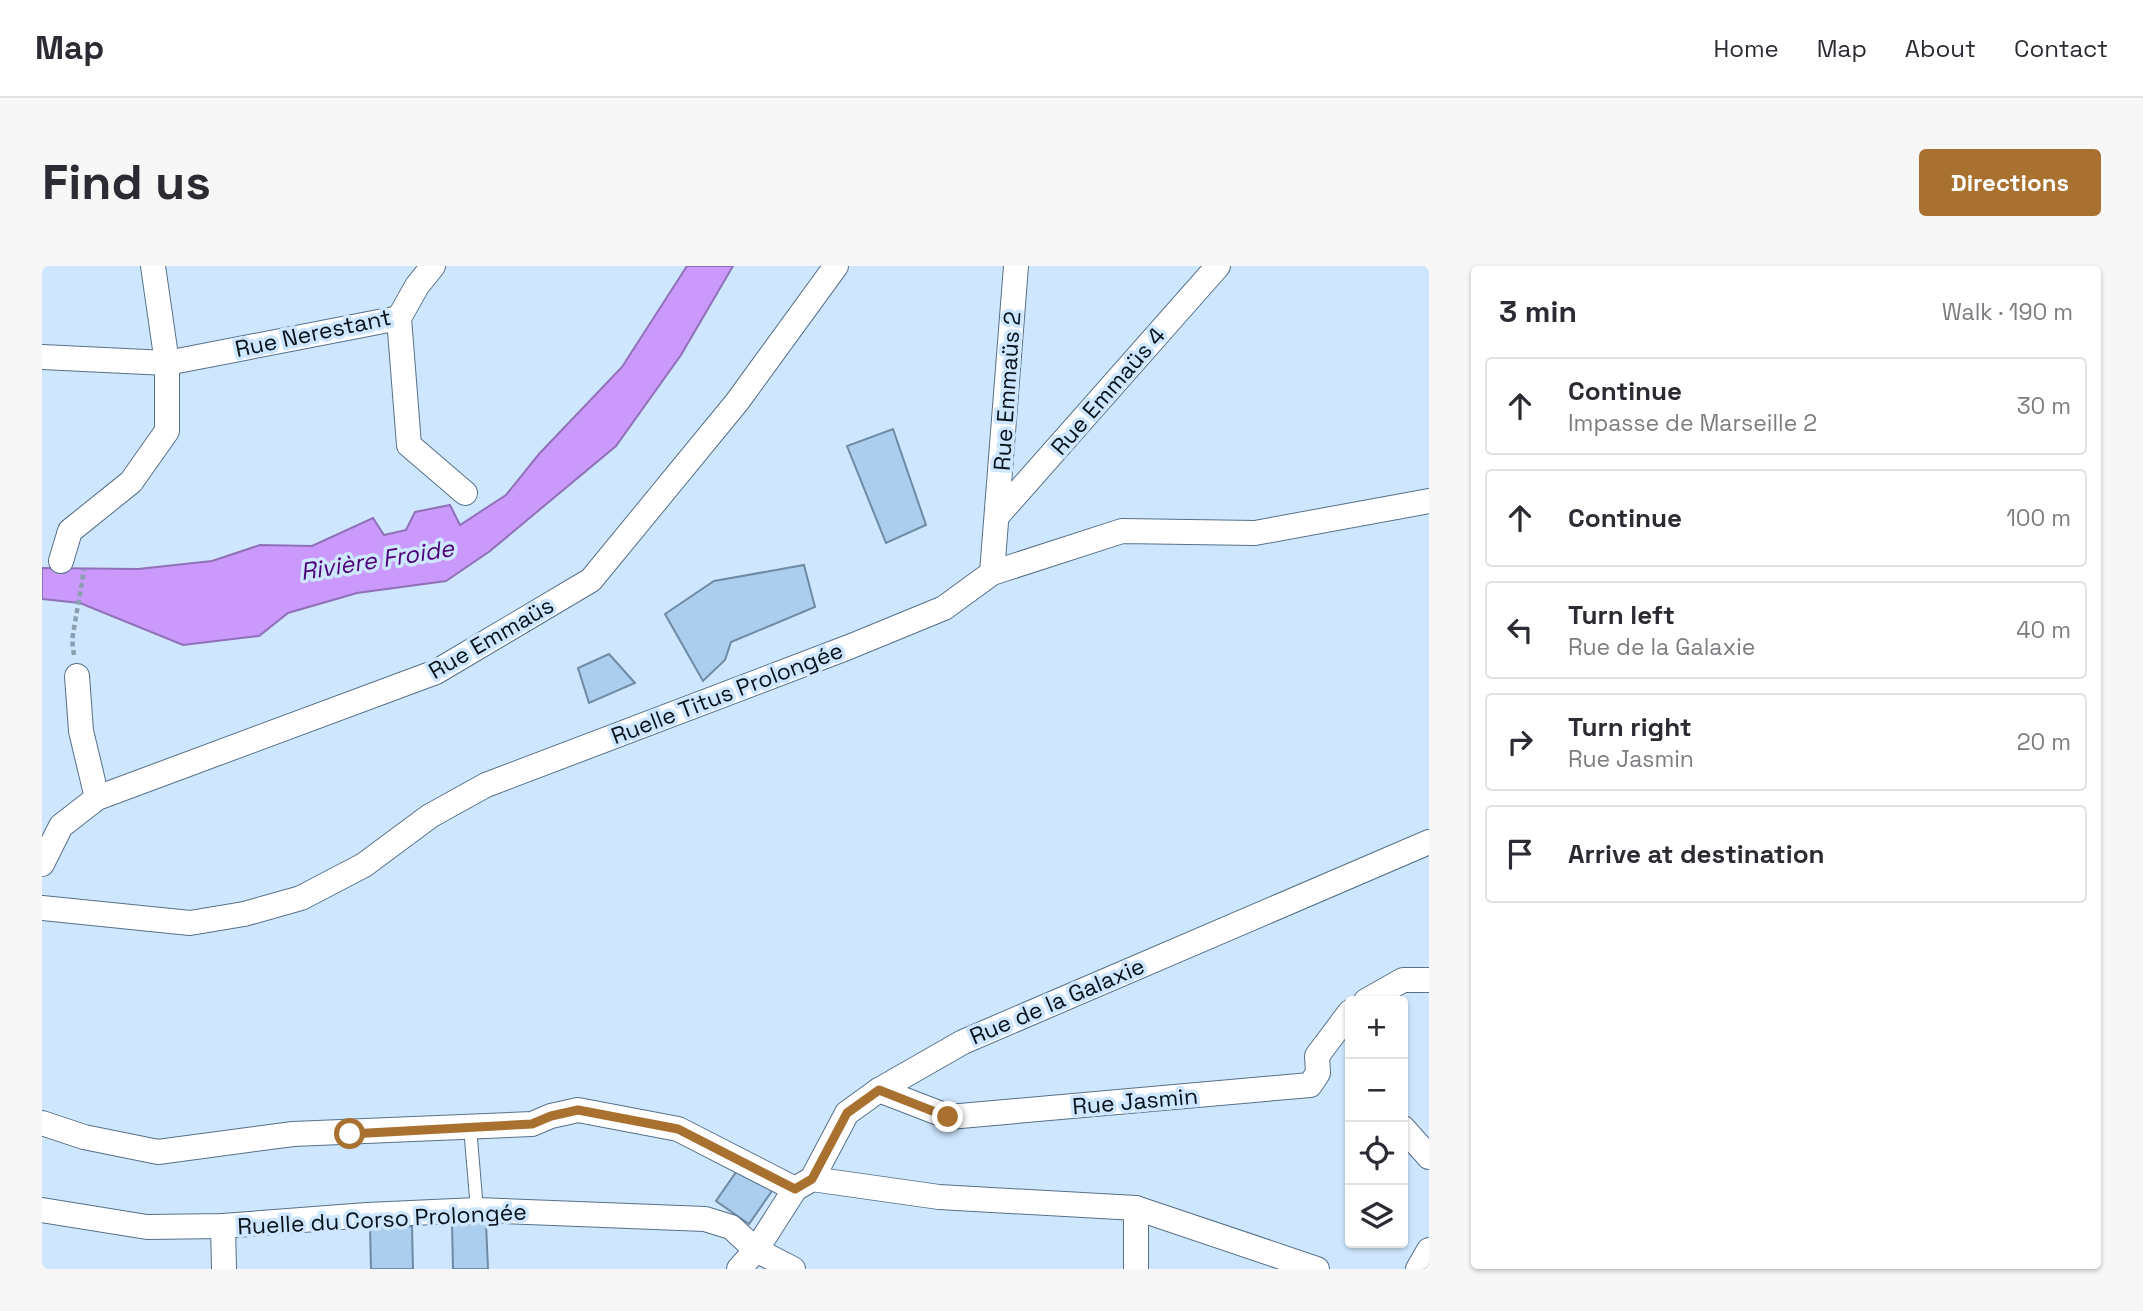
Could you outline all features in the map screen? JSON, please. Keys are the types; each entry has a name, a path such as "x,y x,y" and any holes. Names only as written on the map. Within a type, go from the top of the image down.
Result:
{"street":[{"path":"73,562 69,531 131,482 167,432 167,363 153,266"},
{"name":"Rue Nerestant","path":"42,357 167,363 399,318 415,276 433,266"},
{"name":"Rue Emmaüs","path":"42,864 61,826 97,798 436,672 591,580 737,402 836,266"},
{"name":"Rue Emmaüs 2","path":"992,573 1016,266"},
{"name":"Rue Emmaüs 4","path":"998,516 1218,266"},
{"path":"399,318 410,445 465,493"},
{"name":"Ruelle Titus Prolongée","path":"42,908 190,923 244,914 301,898 364,865 430,817 486,785 849,647 944,608 992,573 1122,531 1255,533 1429,502"},
{"path":"77,676 81,731 97,798"},
{"name":"Rue de la Galaxie","path":"756,1250 804,1184 847,1113 879,1090 962,1042 1429,842"},
{"path":"1374,996 1403,979 1429,980"},
{"name":"Rue Jasmin","path":"879,1090 948,1117 1310,1086 1318,1073 1317,1056 1345,1019"},
{"path":"42,1123 84,1138 159,1152 293,1135 532,1124 551,1116 578,1110 678,1129 804,1184 939,1196 1136,1208 1317,1269"},
{"path":"1408,1134 1429,1157"},
{"path":"1136,1208 1136,1269"},
{"name":"Ruelle du Corso Prolongée","path":"42,1210 147,1227 223,1226 477,1210 705,1219 731,1227 756,1250 793,1269"},
{"name":"Ruelle du Corso Prolongée","path":"223,1226 224,1269"},
{"path":"739,1269 756,1250"},
{"path":"1418,1269 1429,1250"}],"lane":[{"path":"470,1127 477,1210"}],"path":[{"path":"73,562 77,608 72,640 77,676"}],"water":[{"name":"Rivière Froide","path":"687,266 733,266 681,355 616,446 490,551 446,581 357,593 288,613 259,636 183,645 80,603 42,599 42,568 138,569 212,561 260,545 312,546 373,518 384,535 406,530 415,512 450,505 460,525 506,495 539,454 622,367"}],"building":[{"path":"893,429 926,525 886,543 847,446"},
{"path":"804,565 815,607 731,642 725,660 703,681 665,614 714,581"},
{"path":"609,654 635,683 589,703 578,668"},
{"path":"741,1165 774,1188 749,1224 716,1201"},
{"path":"486,1223 488,1269 453,1269 452,1224"},
{"path":"412,1226 413,1269 371,1269 370,1227"}],"route":[{"path":"350,1134 532,1124 551,1116 578,1110 678,1129 795,1189 812,1179 847,1113 879,1090 948,1117"}]}
